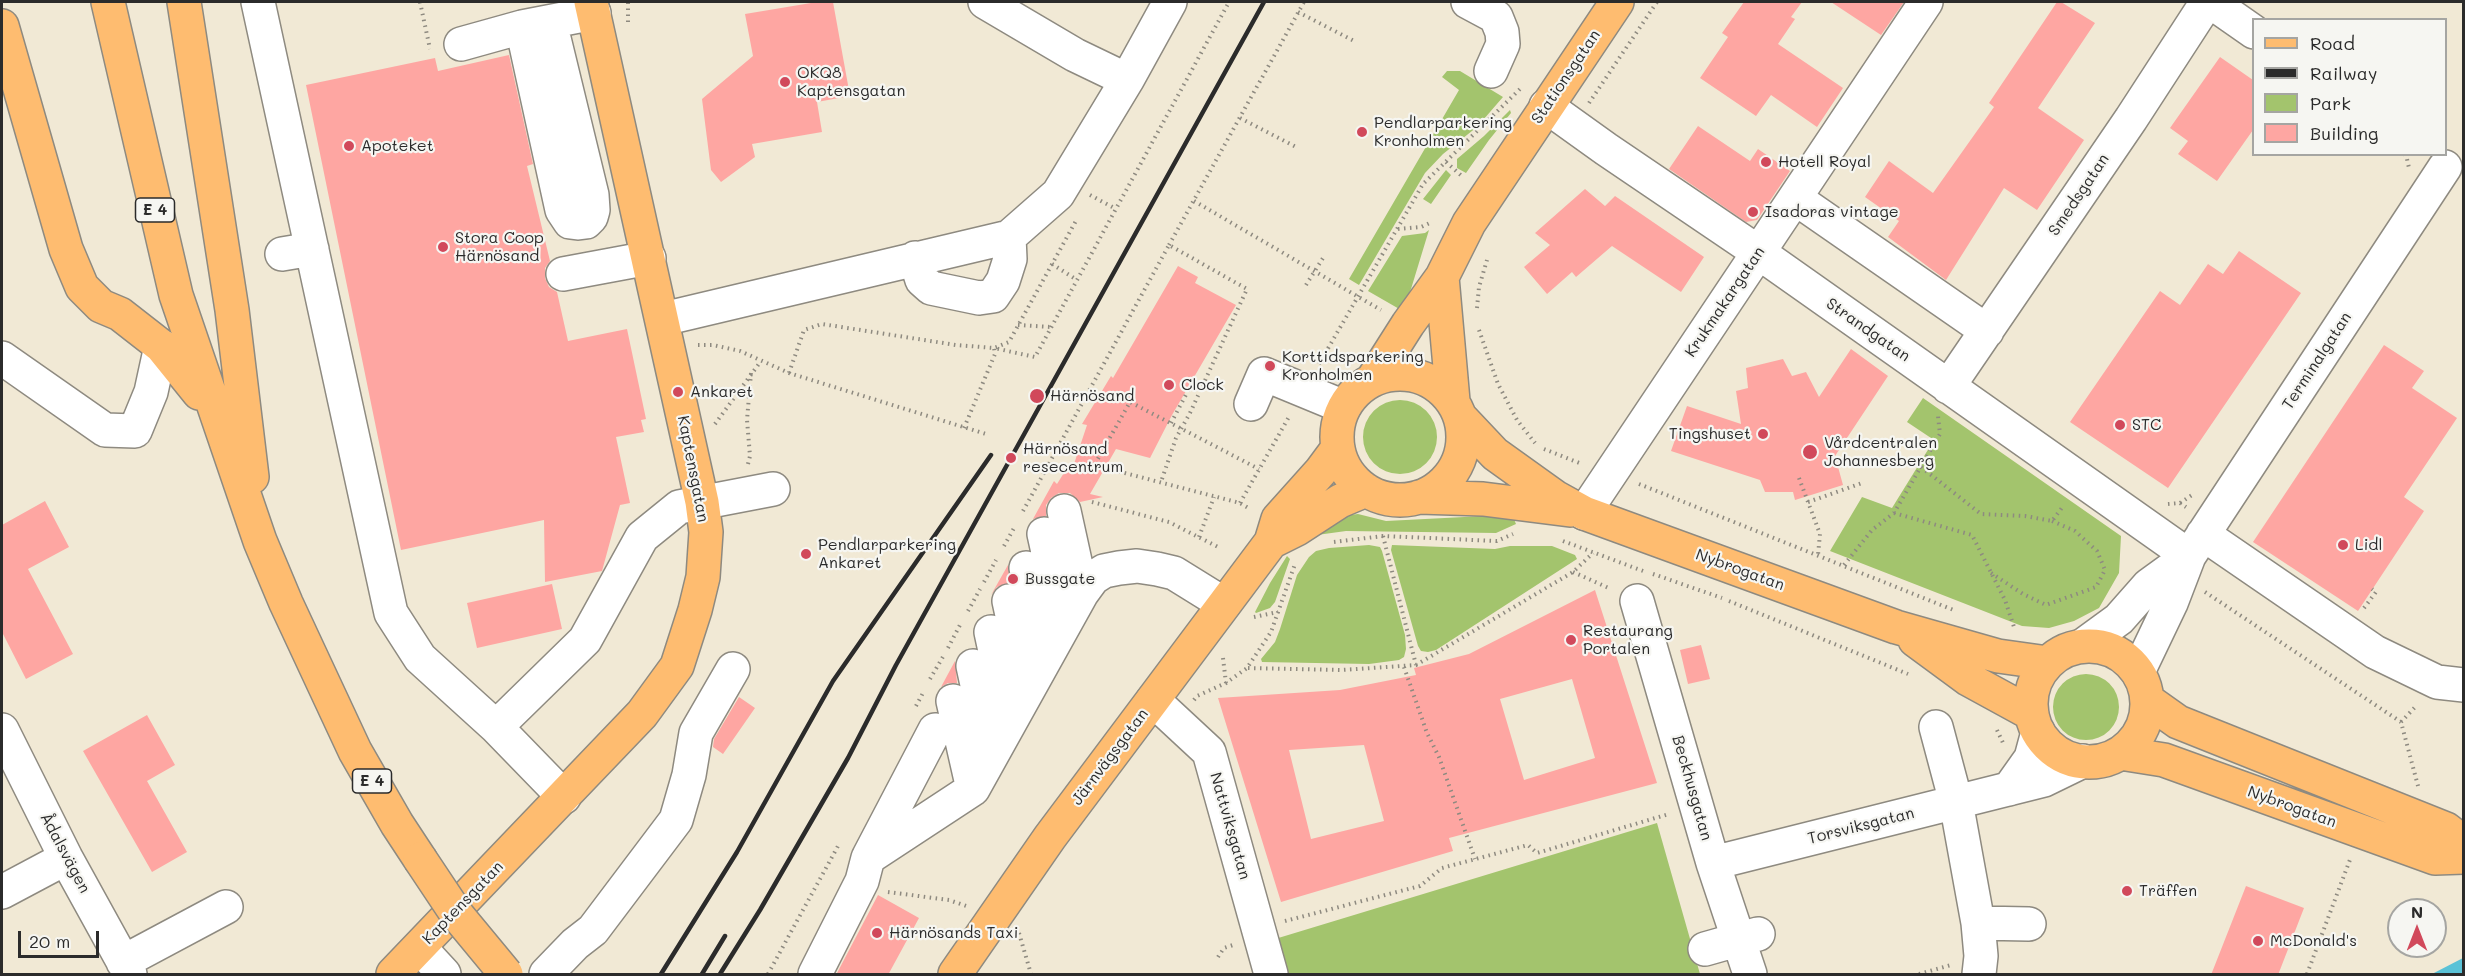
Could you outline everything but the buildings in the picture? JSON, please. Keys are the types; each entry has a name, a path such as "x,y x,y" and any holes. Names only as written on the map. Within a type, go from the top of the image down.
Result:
{"main road":[{"name":"E 4","path":"108,2 176,295 215,415 260,541 286,603 355,751 397,824 458,916 506,975"},
{"name":"E 4","path":"184,2 232,310 260,541"},
{"name":"Stationsgatan","path":"1373,379 1408,324 1442,277 1469,223 1617,2"},
{"name":"Kaptensgatan","path":"393,975 642,714 677,666 703,577 706,532 702,502 592,7"},
{"name":"E 4","path":"2,26 66,249 82,287 101,306 120,314 162,346 215,415"},
{"path":"1442,277 1457,410 1464,438 1461,457 1451,475 1437,489 1419,497 1392,499 1366,490 1344,467 1338,448 1337,427 1344,407 1356,391 1373,379 1390,374 1408,373 1426,378 1441,388 1457,410"},
{"name":"Nybrogatan","path":"1457,410 1495,453 1584,513 1896,627 1998,656 2048,663"},
{"name":"Järnvägsgatan","path":"954,975 1050,837 1164,710 1224,604 1271,542 1278,519 1321,471 1338,448"},
{"name":"Järnvägsgatan","path":"1271,542 1297,529 1340,501 1366,490"},
{"name":"Nybrogatan","path":"1419,497 1483,499 1584,513"},
{"name":"Nybrogatan","path":"1896,627 1968,679 2035,723"},
{"path":"2142,686 2145,720 2135,739 2120,753 2103,760 2083,761 2065,757 2049,746 2035,723 2031,696 2037,678 2048,663 2063,652 2082,646 2098,646 2114,651 2127,660 2142,686 2178,722 2446,829 2463,843"},
{"name":"Nybrogatan","path":"2120,753 2164,760 2435,858 2463,857"}],"street":[{"path":"258,2 297,251 391,613 446,701 496,727 564,797"},
{"path":"985,2 1075,55 1126,80"},
{"path":"663,319 1009,237 1058,194 1170,2"},
{"path":"1468,2 1496,17 1502,32 1503,44 1491,71"},
{"name":"Krukmakargatan","path":"1584,513 1926,2"},
{"path":"2209,2 2252,31"},
{"name":"Smedsgatan","path":"1948,387 2209,2"},
{"path":"461,44 536,25 592,7"},
{"path":"536,25 592,195 591,217 586,222 578,224 570,222 562,210 536,25"},
{"name":"Strandgatan","path":"1546,106 1948,387 2196,545 2375,652 2437,682 2463,685"},
{"name":"Terminalgatan","path":"2142,686 2171,603 2196,545 2436,167"},
{"path":"1795,198 1987,331"},
{"path":"915,258 922,279 931,288 979,298 993,296 1003,281 1010,259 1009,237"},
{"path":"563,274 649,258"},
{"path":"2,358 105,430 135,431 151,392 162,346"},
{"path":"1251,404 1264,374 1344,407"},
{"path":"496,727 585,640 642,537 679,507 760,491"},
{"path":"1059,509 1082,593"},
{"path":"1059,509 1064,625"},
{"name":"Terminalgatan","path":"2082,646 2119,619 2149,585 2196,545"},
{"path":"1009,558 1046,657"},
{"path":"855,849 973,789 1082,593 1093,578 1104,572 1137,566 1174,573 1224,604"},
{"path":"1009,601 1028,689"},
{"name":"Beckhusgatan","path":"1637,601 1713,862 1748,937 1750,975"},
{"path":"991,632 1010,721"},
{"path":"973,666 992,754"},
{"path":"546,975 575,944 593,930 676,820 689,775 696,733 733,669"},
{"path":"953,701 973,789"},
{"name":"Nattviksgatan","path":"1164,710 1209,752 1271,975"},
{"path":"794,975 848,873 855,849 925,719"},
{"path":"2009,789 2031,758 2035,723"},
{"path":"1936,727 1956,802 1978,924 1979,975"},
{"name":"Ådalsvägen","path":"2,730 66,858 127,968"},
{"name":"Torsviksgatan","path":"1713,862 2044,780 2083,761"},
{"path":"814,975 862,881 855,849"},
{"path":"2,892 66,858"},
{"path":"127,968 226,907"},
{"path":"1978,924 2029,924"},
{"path":"1705,949 1748,937"},
{"path":"420,948 444,975"}],"path":[{"path":"420,2 430,50"},
{"path":"964,428 995,354 994,348 1035,357 1229,2"},
{"path":"925,719 1009,558 1036,488 1304,2"},
{"path":"1574,125 1658,2"},
{"path":"1299,12 1356,42"},
{"path":"1318,366 1423,184 1526,80"},
{"path":"1240,118 1296,147"},
{"path":"2409,156 2436,167"},
{"path":"1446,162 1463,177"},
{"path":"1194,201 1386,312"},
{"path":"1397,229 1421,227 1432,222"},
{"path":"1161,482 1182,428 1247,289 1169,245"},
{"path":"1478,310 1479,287 1488,256"},
{"path":"1306,285 1323,258"},
{"path":"1052,264 1077,279"},
{"path":"1018,325 1051,327"},
{"path":"1478,328 1498,384 1517,420 1533,442 1545,450 1610,473 1963,614"},
{"path":"694,345 713,345 740,351 789,373 986,434"},
{"path":"709,432 760,361"},
{"path":"752,373 747,420 750,456 746,472 760,491"},
{"path":"1170,423 1190,387 1202,388"},
{"path":"1844,565 1872,530 1894,513 1921,467 1940,434 1937,413 1948,387"},
{"path":"1095,464 1130,402 1259,469"},
{"path":"1113,470 1240,503 1295,406"},
{"path":"1921,467 1981,514 2025,516 2052,521 2075,531 2097,551 2105,570 2096,587 2046,605 2023,594 1991,573"},
{"path":"1799,478 1820,534 1818,555"},
{"path":"1808,501 1862,483"},
{"path":"1036,488 1059,509 1169,522 1218,547"},
{"path":"1199,537 1214,496"},
{"path":"2052,521 2069,499"},
{"path":"1894,513 1972,535 2005,600 2018,636 2007,632"},
{"path":"1327,542 1383,536 1497,541 1520,531"},
{"path":"1383,536 1416,665"},
{"path":"1554,537 1729,601 1918,678"},
{"path":"1247,668 1342,670 1416,665 1573,572 1593,553"},
{"path":"1164,710 1226,683 1247,668 1271,632 1296,562"},
{"path":"1573,572 1637,601"},
{"path":"2199,588 2401,722 2418,790"},
{"path":"1254,617 1278,611"},
{"path":"1223,658 1226,683"},
{"path":"1404,667 1427,733 1439,757 1474,859"},
{"path":"1994,725 2008,753"},
{"path":"1218,957 1224,948 1237,944 1258,928 1420,886 1442,868 1528,844 1537,853 1697,806"},
{"path":"768,975 855,849"},
{"path":"2307,975 2351,856"},
{"path":"882,891 949,900 972,909"},
{"path":"1013,934 1017,926 1030,975"}],"green space":[{"path":"1447,71 1460,71 1503,97 1477,127 1443,154 1425,173 1359,285 1349,279 1459,90 1442,77"},
{"path":"1510,110 1511,113 1466,173 1457,168 1457,159"},
{"path":"1446,170 1451,175 1431,204 1423,199"},
{"path":"1429,230 1411,289 1401,310 1368,291 1402,236 1425,233"},
{"path":"1923,398 2121,536 2119,573 2099,608 2074,621 2049,628 2022,626 1830,551 1862,497 1892,508 1934,440 1907,422"},
{"path":"1393,400 1407,400 1421,406 1431,416 1437,430 1437,444 1431,458 1421,468 1407,474 1393,474 1379,468 1369,458 1363,444 1363,430 1369,416 1379,406"},
{"path":"1358,514 1386,521 1484,516 1513,517 1516,524 1496,533 1346,531 1317,535 1341,516"},
{"path":"1369,545 1380,547 1382,551 1405,635 1404,657 1399,660 1369,664 1262,662 1261,659 1275,642 1297,575 1309,557 1316,551 1329,548"},
{"path":"1392,545 1495,549 1510,546 1552,546 1575,555 1577,559 1436,650 1428,652 1421,651 1418,646 1391,550"},
{"path":"1287,556 1290,559 1275,602 1270,608 1256,613 1270,583"},
{"path":"2086,674 2099,676 2114,689 2119,707 2117,720 2104,735 2086,740 2073,738 2058,725 2053,707 2055,694 2068,679"},
{"path":"1657,823 1700,974 1285,974 1275,939"}],"water":[{"path":"2463,958 2463,974 2432,974"}],"railway":[{"path":"720,974 848,758 896,665 1264,2"},
{"path":"661,974 737,852 833,681 991,455"},
{"path":"702,974 725,936"}],"place":[{"name":"OKQ8 Kaptensgatan","path":"785,82"},
{"name":"Pendlarparkering Kronholmen","path":"1362,132"},
{"name":"Apoteket","path":"349,146"},
{"name":"Hotell Royal","path":"1766,162"},
{"name":"Isadoras vintage","path":"1753,212"},
{"name":"Stora Coop Härnösand","path":"443,247"},
{"name":"Korttidsparkering Kronholmen","path":"1270,366"},
{"name":"Clock","path":"1169,385"},
{"name":"Ankaret","path":"678,392"},
{"name":"Härnösand","path":"1037,396"},
{"name":"STC","path":"2120,425"},
{"name":"Tingshuset","path":"1763,434"},
{"name":"Vårdcentralen Johannesberg","path":"1810,452"},
{"name":"Härnösand resecentrum","path":"1011,458"},
{"name":"Lidl","path":"2343,545"},
{"name":"Pendlarparkering Ankaret","path":"806,554"},
{"name":"Bussgate","path":"1013,579"},
{"name":"Restaurang Portalen","path":"1571,640"},
{"name":"Träffen","path":"2127,891"},
{"name":"Härnösands Taxi","path":"877,933"},
{"name":"McDonald's","path":"2258,941"}]}
